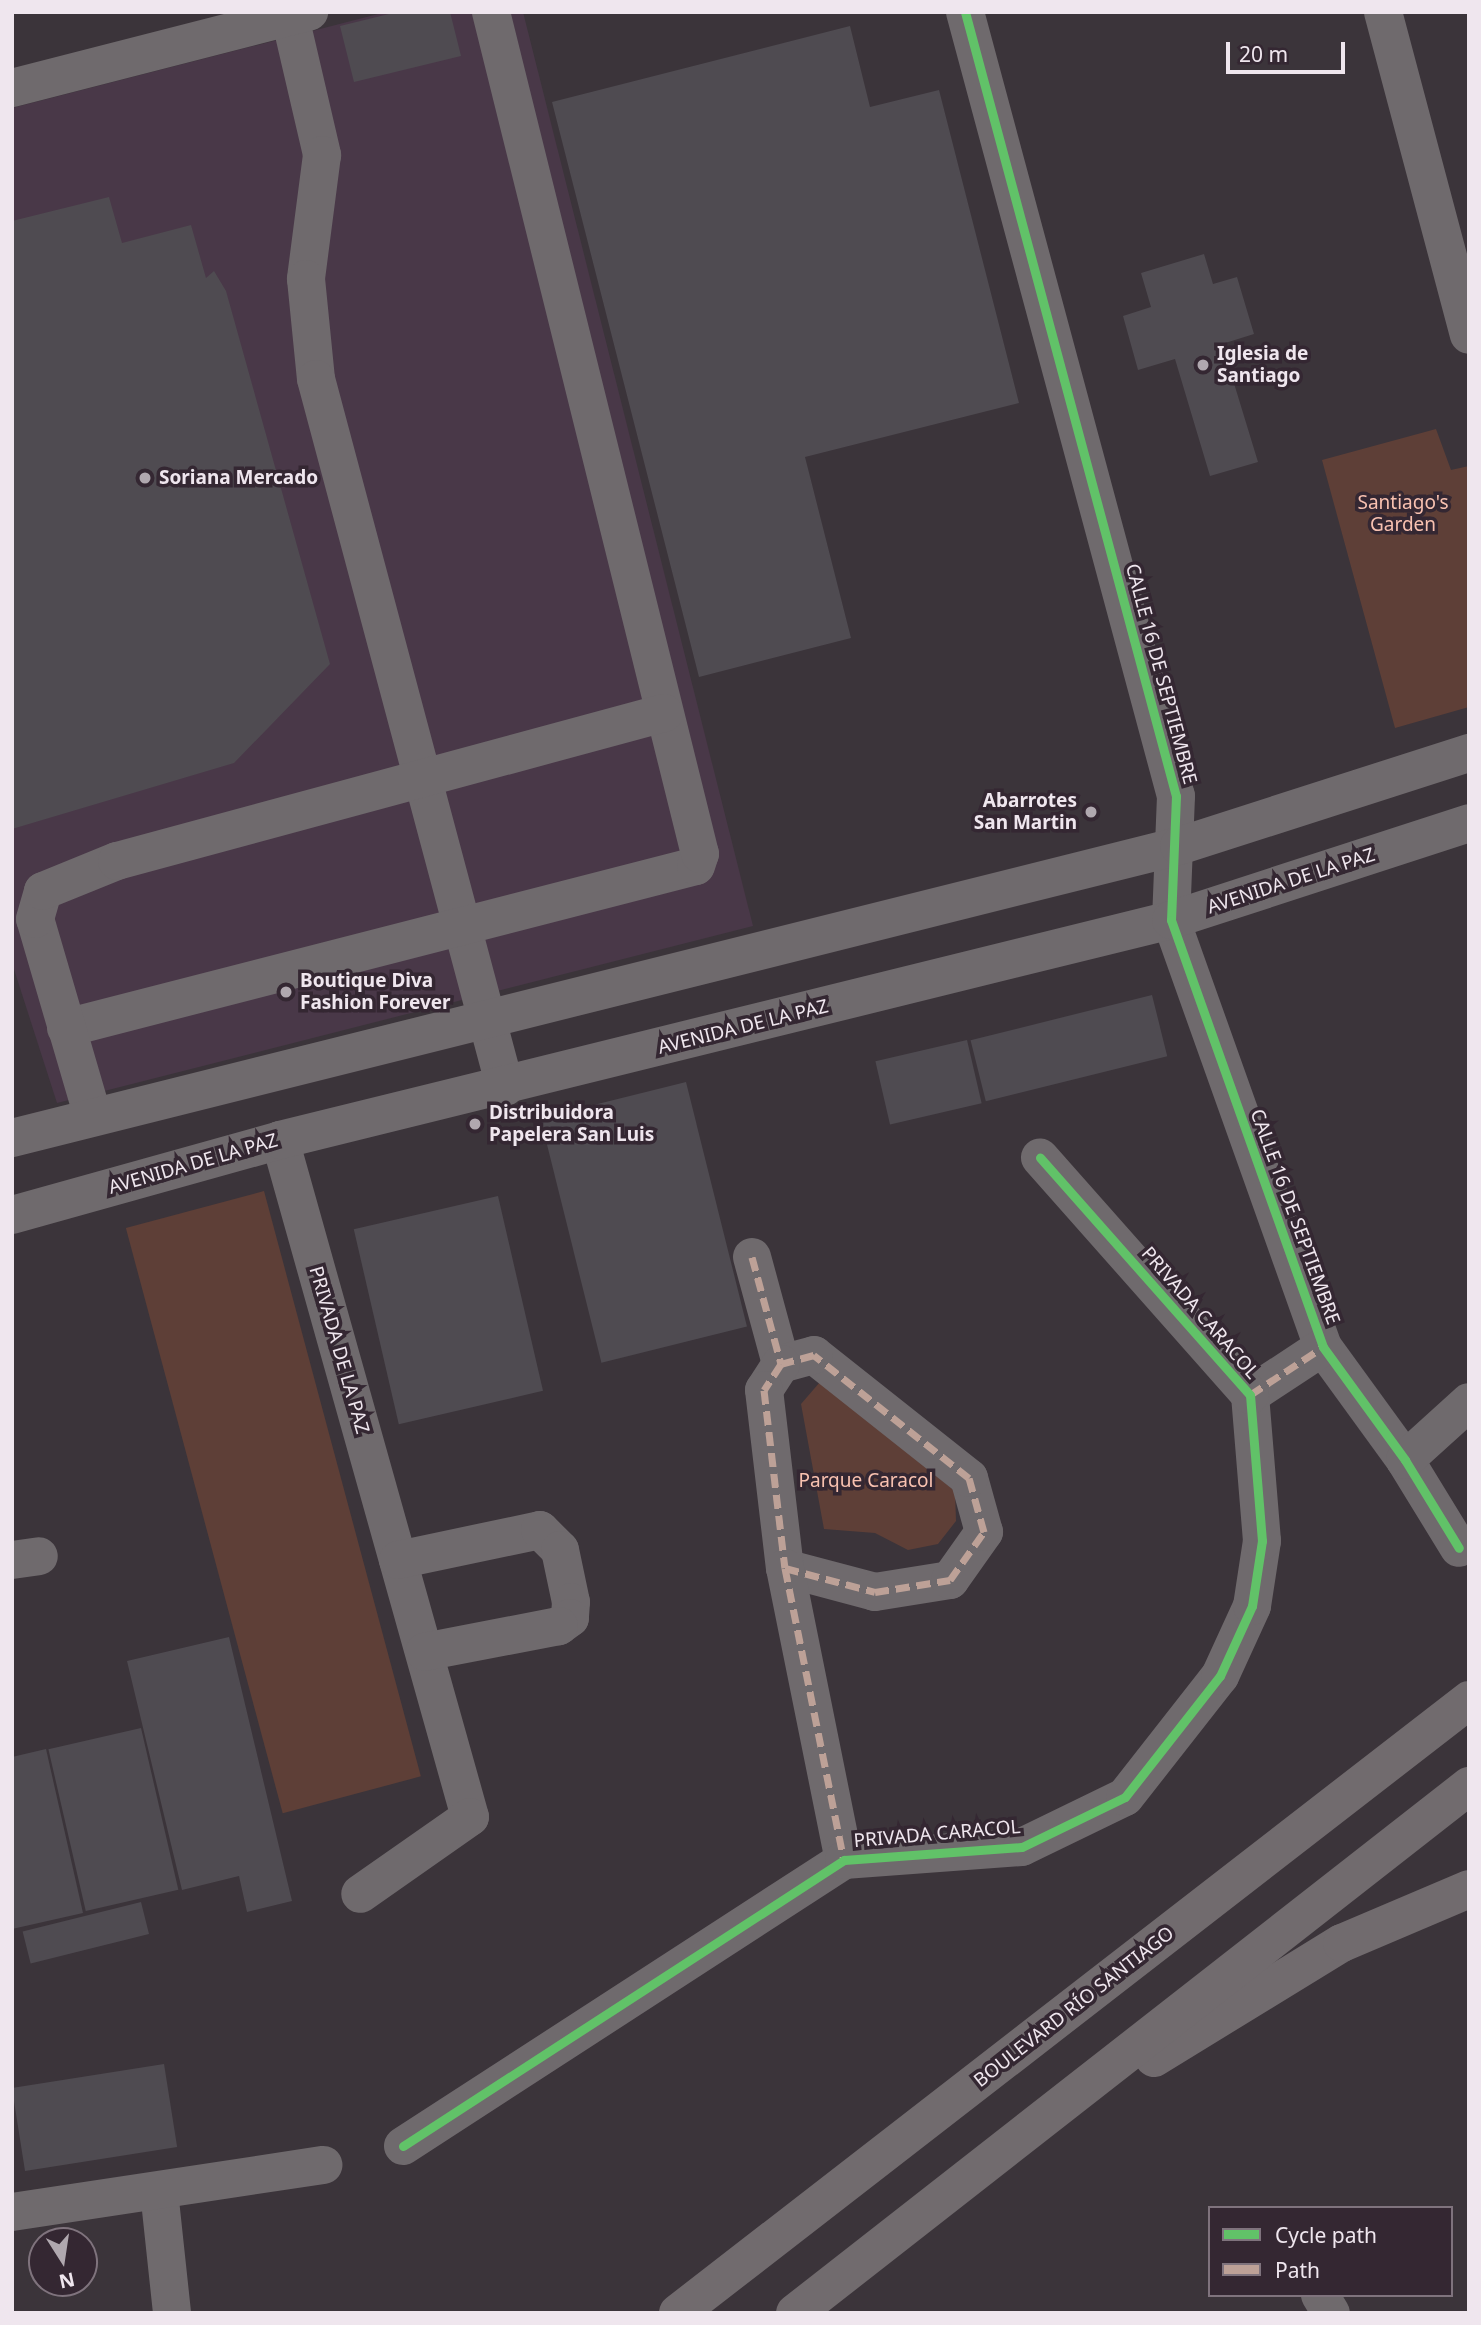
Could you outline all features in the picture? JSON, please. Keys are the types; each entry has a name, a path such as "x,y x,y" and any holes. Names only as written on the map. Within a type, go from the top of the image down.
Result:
{"main road":[{"name":"BOULEVARD RÍO SANTIAGO","path":"678,2313 1469,1700"},
{"path":"795,2313 1469,1786"},
{"path":"994,2156 1342,1943 1469,1889"}],"street":[{"path":"66,1028 464,928 696,866 700,854 491,12"},
{"name":"CALLE 16 DE SEPTIEMBRE","path":"965,12 1176,796 1179,846 1171,920 1323,1347 1405,1460 1459,1548"},
{"path":"1383,12 1469,335"},
{"path":"12,88 299,15 322,155 306,279 316,379 505,1087"},
{"path":"93,1117 35,919 43,891 117,861 664,713"},
{"path":"12,1138 1179,846 1469,753"},
{"name":"AVENIDA DE LA PAZ","path":"12,1215 280,1140 505,1087 1171,920 1469,823"},
{"name":"PRIVADA DE LA PAZ","path":"280,1140 470,1817 360,1894"},
{"name":"PRIVADA CARACOL","path":"403,2146 844,1860 1022,1847 1125,1797 1220,1676 1252,1606 1262,1541 1250,1395 1040,1158"},
{"path":"752,1256 781,1364 814,1354 969,1478 984,1532 950,1580 875,1592 785,1567"},
{"name":"PRIVADA CARACOL","path":"1250,1395 1323,1347"},
{"name":"PRIVADA CARACOL","path":"781,1364 764,1390 785,1567 844,1860"},
{"path":"1405,1460 1469,1402"},
{"path":"398,1560 540,1530 560,1550 571,1602 570,1618 559,1626 424,1652"},
{"path":"12,2211 323,2165"},
{"path":"159,2191 172,2313"},
{"path":"1321,2297 1331,2313"}],"shaded area":[{"path":"386,12 523,12 753,926 57,1103 12,963 12,108"}],"green space":[{"name":"Santiago's Garden","path":"1436,429 1451,470 1469,466 1469,707 1395,728 1322,460"},
{"path":"264,1191 421,1776 283,1813 126,1228"},
{"name":"Parque Caracol","path":"820,1382 955,1491 956,1521 938,1544 908,1550 875,1533 824,1529 801,1404"}],"building":[{"path":"397,12 450,12 461,56 354,82 340,26"},
{"path":"850,26 870,107 939,90 1019,403 805,457 851,638 699,677 552,102"},
{"name":"Soriana Mercado","path":"109,197 122,243 191,225 206,278 214,271 226,291 330,664 234,763 12,829 12,221"},
{"name":"Iglesia de Santiago","path":"1204,254 1213,284 1237,277 1254,334 1222,344 1258,462 1210,476 1175,359 1138,370 1123,316 1151,307 1141,273"},
{"path":"1152,995 1167,1056 986,1101 971,1040"},
{"path":"967,1040 982,1103 890,1124 875,1061"},
{"path":"686,1082 747,1327 601,1363 540,1118"},
{"path":"498,1196 543,1391 399,1424 354,1229"},
{"path":"229,1637 292,1901 247,1912 239,1876 182,1890 127,1661"},
{"path":"141,1728 178,1890 86,1911 48,1749"},
{"path":"46,1749 83,1913 12,1929 12,1757"},
{"path":"141,1902 149,1934 31,1964 23,1932"},
{"path":"164,2064 177,2147 25,2171 12,2088"}],"marked path":[{"path":"752,1257 781,1364"},
{"path":"1250,1395 1323,1347"},
{"path":"785,1568 875,1592 950,1580 984,1532 969,1478 814,1355 781,1364 764,1390 785,1568 844,1860"}],"cycle path":[{"path":"965,12 1176,796 1171,920 1323,1347 1405,1460 1459,1548"},
{"path":"403,2146 844,1860 1022,1847 1125,1797 1220,1676 1252,1606 1262,1541 1250,1395 1040,1158"}],"place":[{"name":"Iglesia de Santiago","path":"1203,365"},
{"name":"Soriana Mercado","path":"145,478"},
{"name":"Abarrotes San Martin","path":"1091,812"},
{"name":"Boutique Diva Fashion Forever","path":"286,992"},
{"name":"Distribuidora Papelera San Luis","path":"475,1124"}]}
